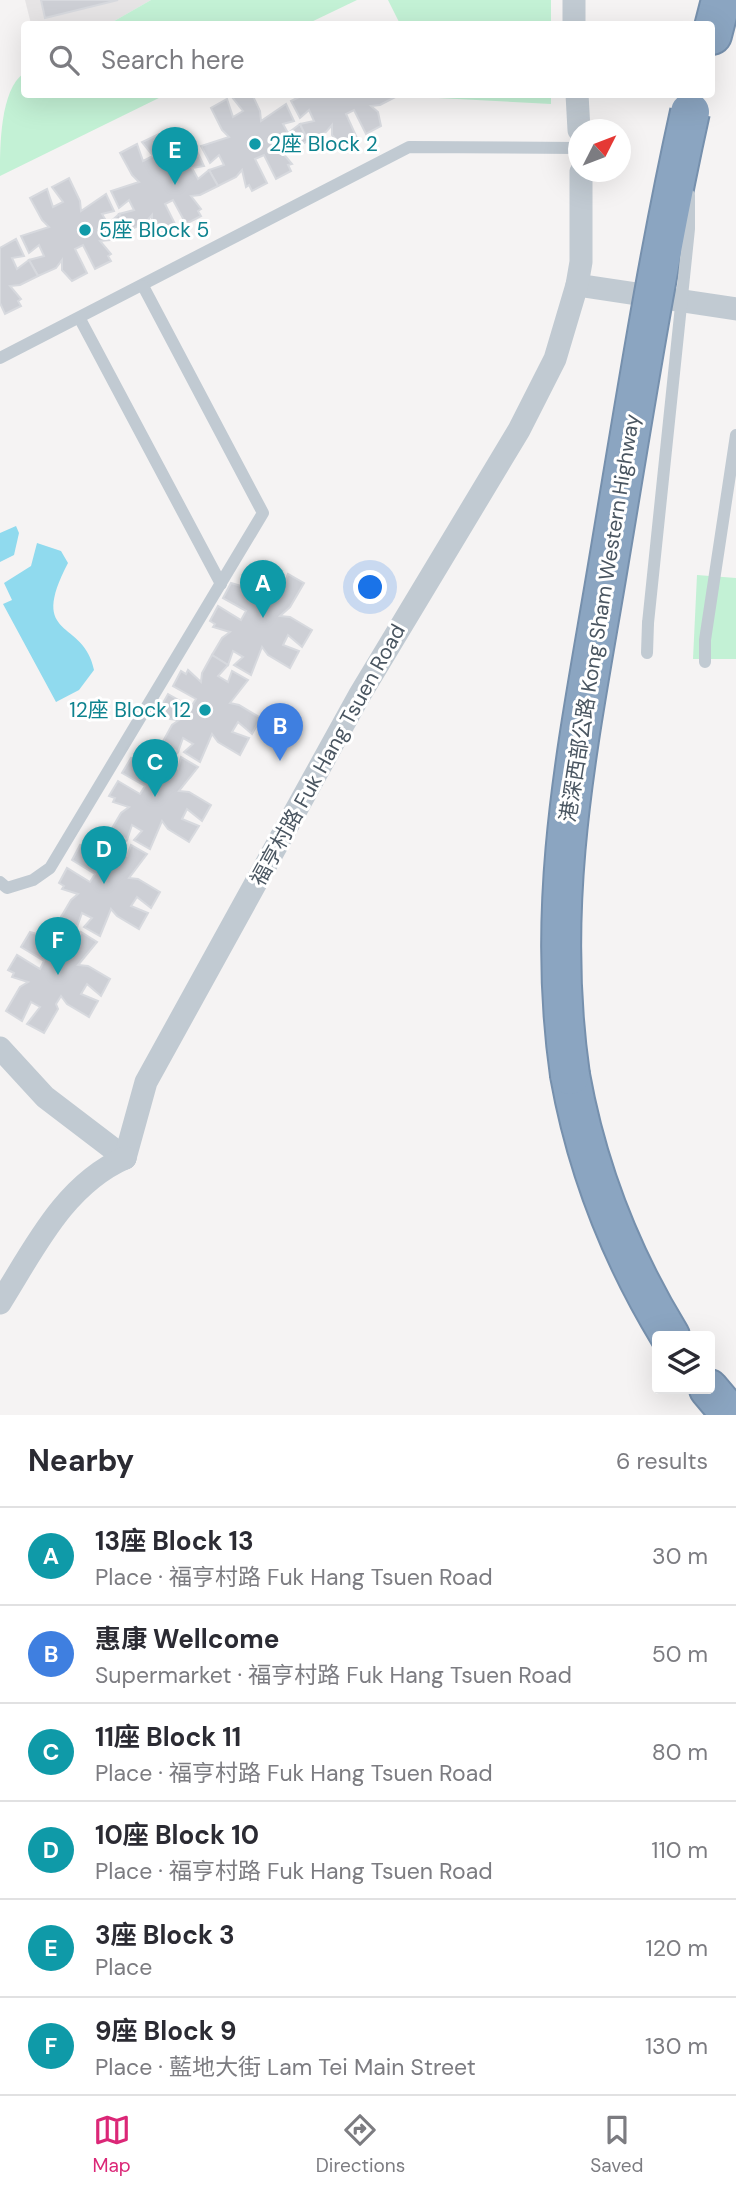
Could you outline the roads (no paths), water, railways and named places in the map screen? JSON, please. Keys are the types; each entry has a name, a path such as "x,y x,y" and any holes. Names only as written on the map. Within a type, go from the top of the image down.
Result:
{"highway":[{"path":"715,23 721,0"},
{"name":"港深西部公路 Kong Sham Western Highway","path":"667,1331 628,1262 587,1152 565,1037 561,919 571,779 665,226 692,104"},
{"path":"713,1394 731,1415"}],"street":[{"path":"574,0 574,21"},
{"path":"577,98 578,119"},
{"name":"福亨村路 Fuk Hang Tsuen Road","path":"125,1158 146,1082 359,696 519,430 555,359 581,262 581,182"},
{"path":"577,285 736,309"},
{"path":"0,1048 45,1097 125,1158 106,1166 75,1191 4,1287"}],"lane":[{"path":"647,653 689,229 692,104"},
{"path":"0,358 409,147 568,148"},
{"path":"669,299 691,180"},
{"path":"0,882 7,888 33,880 50,868 263,513 143,286"},
{"path":"80,319 220,584"},
{"path":"705,662 705,640 736,435"}],"water":[{"path":"16,526 19,533 14,555 0,562 0,533"},
{"path":"37,543 61,551 68,563 53,605 56,617 80,642 94,670 79,690 56,702 3,604 12,600 4,583 31,566"}],"place":[{"name":"2座 Block 2","path":"255,144"},
{"name":"3座 Block 3","path":"175,185"},
{"name":"5座 Block 5","path":"85,230"},
{"name":"13座 Block 13","path":"263,618"},
{"name":"12座 Block 12","path":"205,710"},
{"name":"惠康 Wellcome","path":"280,761"},
{"name":"11座 Block 11","path":"155,797"},
{"name":"10座 Block 10","path":"104,884"},
{"name":"9座 Block 9","path":"58,975"}]}
